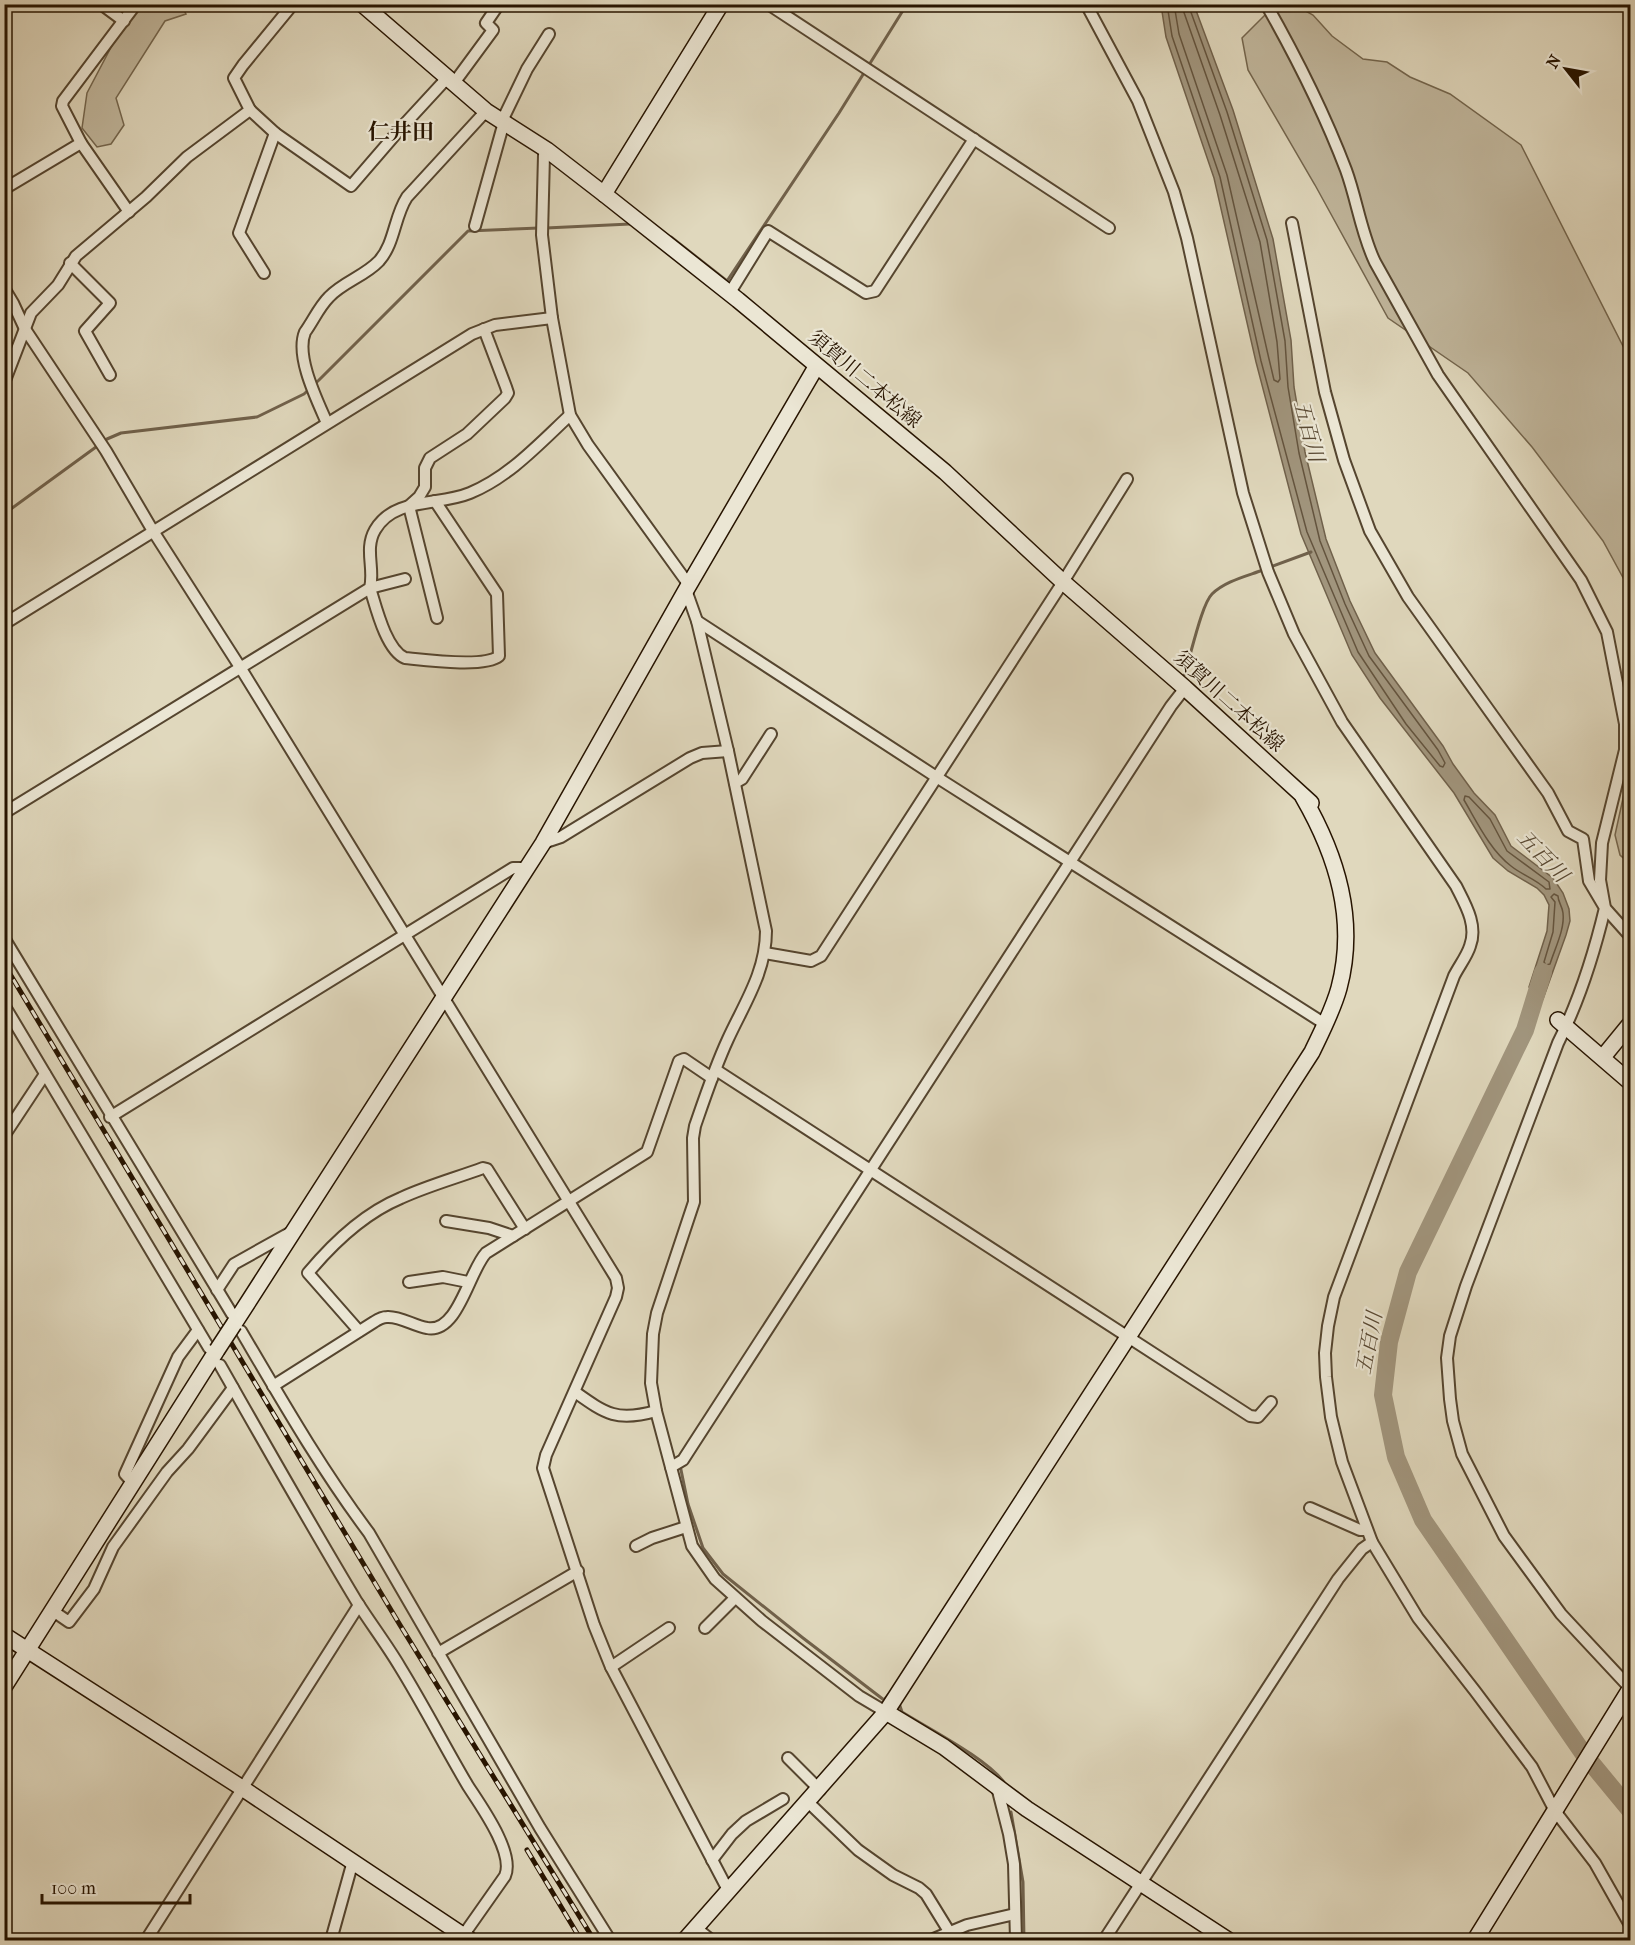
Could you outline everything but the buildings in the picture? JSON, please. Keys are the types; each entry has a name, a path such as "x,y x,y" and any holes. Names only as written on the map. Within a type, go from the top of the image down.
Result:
{"street":[{"path":"101,4 124,21"},
{"path":"129,212 81,143 62,106 63,101 136,4"},
{"path":"292,4 234,78 250,110 275,133 351,186 401,128 451,80 493,30 486,23 499,4"},
{"name":"須賀川二本松線","path":"362,4 486,111 547,150 604,194 945,472 1063,582 1320,810"},
{"path":"604,194 721,4"},
{"path":"768,4 1109,228"},
{"path":"1086,4 1138,101 1173,192 1187,238 1243,493 1268,572 1294,634 1342,722 1456,886 1472,923 1471,945 1454,976 1334,1297 1328,1326 1326,1377 1331,1417 1342,1462 1372,1542 1418,1618 1532,1767 1595,1863 1630,1925"},
{"path":"1266,4 1290,47 1346,171 1368,248 1380,272 1438,375 1581,580 1595,604 1607,632 1625,724 1625,750 1602,843 1600,880 1605,908 1596,943 1562,1023 1466,1286 1450,1336 1446,1358 1453,1421 1462,1454 1504,1536 1561,1614 1630,1690 1475,1941"},
{"path":"475,226 503,122 527,69 549,34"},
{"path":"4,383 31,313 58,285 70,263 129,212 187,157 250,110"},
{"path":"327,423 312,388 302,349 302,339 330,296 380,260 392,238 401,205 486,111"},
{"path":"264,273 239,233 275,133"},
{"path":"729,294 768,231 866,293 875,291 974,139"},
{"path":"4,189 81,143"},
{"path":"547,150 544,155 542,235 552,318 570,415 588,445 688,588 728,751 766,932 765,953 754,985 714,1074 694,1132 692,1211 655,1322 651,1383 686,1527 696,1554 715,1579 735,1598 859,1696 944,1747 997,1787 1228,1941"},
{"path":"1292,223 1325,392 1344,460 1370,531 1408,597 1548,793 1568,831 1583,839 1589,881 1605,908 1630,936"},
{"path":"70,263 110,303 85,331 110,375"},
{"path":"4,288 9,306 92,428 153,531 240,667 616,1278 618,1288 616,1297 546,1455 543,1468 594,1625 611,1667 729,1893"},
{"path":"4,624 448,348 484,328 552,318"},
{"path":"409,506 419,497 425,487 425,468 430,458 466,434 505,398 506,387 484,328"},
{"path":"4,1687 543,843 816,367"},
{"path":"435,501 497,594 500,656 490,660 470,662 402,657 387,636 370,588 372,581 369,548 372,536 378,525 388,515 409,506 466,495 488,486 507,472 570,415"},
{"path":"765,953 807,961 821,956 938,778 1127,479"},
{"path":"409,506 437,618"},
{"path":"4,813 370,588 405,579"},
{"path":"697,621 938,778 1325,1024"},
{"path":"671,1467 683,1460 1171,706 1185,688"},
{"path":"735,783 742,778 771,734"},
{"path":"543,843 561,837 690,758 702,753 728,751"},
{"path":"685,1941 820,1790 886,1712 1293,1083 1325,1024 1341,975 1346,933 1345,911 1333,858 1303,797"},
{"path":"110,1117 513,868 526,868"},
{"path":"4,938 273,1386 352,1511 369,1533 540,1827 610,1941"},
{"path":"4,1005 198,1329 216,1354 233,1388 359,1605 401,1667 487,1816 508,1860 505,1876 465,1939 242,1788 4,1635"},
{"path":"1562,1023 1630,1082"},
{"path":"1603,1057 1630,1024"},
{"path":"273,1386 359,1331 387,1317 429,1329 441,1326 453,1316 475,1267 486,1253 650,1149 679,1061 684,1059 714,1074 870,1169 1250,1416 1258,1417 1271,1401"},
{"path":"4,1136 45,1074"},
{"path":"359,1331 308,1273 348,1231 386,1206 400,1198 483,1168 487,1169 525,1229"},
{"path":"446,1221 489,1228 513,1236"},
{"path":"217,1290 234,1264 294,1230"},
{"path":"409,1282 443,1277 468,1282"},
{"path":"133,1483 125,1474 178,1357 198,1329"},
{"path":"53,1611 69,1622 94,1589 113,1547 167,1472 188,1449 233,1388"},
{"path":"575,1392 606,1413 628,1416 656,1411"},
{"path":"1310,1508 1360,1530 1367,1530"},
{"path":"636,1546 686,1527"},
{"path":"1104,1941 1338,1579 1362,1549 1372,1542"},
{"path":"438,1653 578,1571"},
{"path":"705,1628 735,1598"},
{"path":"146,1941 359,1605"},
{"path":"611,1667 669,1628"},
{"path":"788,1758 820,1790"},
{"path":"997,1787 1012,1854 1016,1941"},
{"path":"712,1860 732,1834 746,1821 783,1799"},
{"path":"808,1802 858,1850 893,1875 926,1894 950,1933"},
{"path":"331,1941 352,1861"},
{"path":"931,1941 968,1925 1015,1914"},
{"path":"696,1928 711,1941"}],"shaded area":[{"path":"141,5 181,5 186,14 165,21 116,98 124,125 111,144 97,147 82,128 87,93 117,36"},
{"path":"1275,5 1295,5 1313,15 1332,36 1363,59 1387,62 1410,77 1450,94 1521,145 1630,360 1630,597 1627,585 1603,541 1532,447 1468,373 1388,318 1315,185 1248,70 1242,38"},
{"path":"1630,766 1630,864 1620,855 1615,835"}],"water":[{"path":"1161,5 1194,5 1233,110 1273,239 1291,340 1294,387 1305,452 1326,539 1350,601 1375,653 1443,746 1474,793 1495,815 1511,846 1553,878 1563,893 1569,909 1570,921 1543,999 1529,987 1547,931 1549,905 1544,895 1493,858 1454,793 1380,698 1352,655 1301,534 1256,362 1214,178 1166,37"}],"waterway":[{"path":"671,237 727,281 839,113 907,4"},
{"path":"546,228 630,224"},
{"path":"4,514 107,439 121,433 257,417 304,394 468,231 539,228"},
{"path":"1270,567 1311,552"},
{"path":"1183,678 1200,621 1212,594 1230,582 1263,570"},
{"name":"五百川","path":"1543,972 1525,1030 1408,1272 1389,1342 1383,1395 1396,1457 1423,1520 1583,1753 1630,1810"},
{"path":"680,1465 688,1504 703,1548 723,1574 884,1700 889,1694"},
{"path":"899,1703 902,1712 973,1755 987,1765 1006,1785"},
{"path":"1011,1812 1023,1882 1024,1940"}],"railway":[{"path":"4,964 400,1625 594,1940"},
{"path":"527,1850 581,1940"}],"district":[{"name":"仁井田","path":"401,132"}]}
